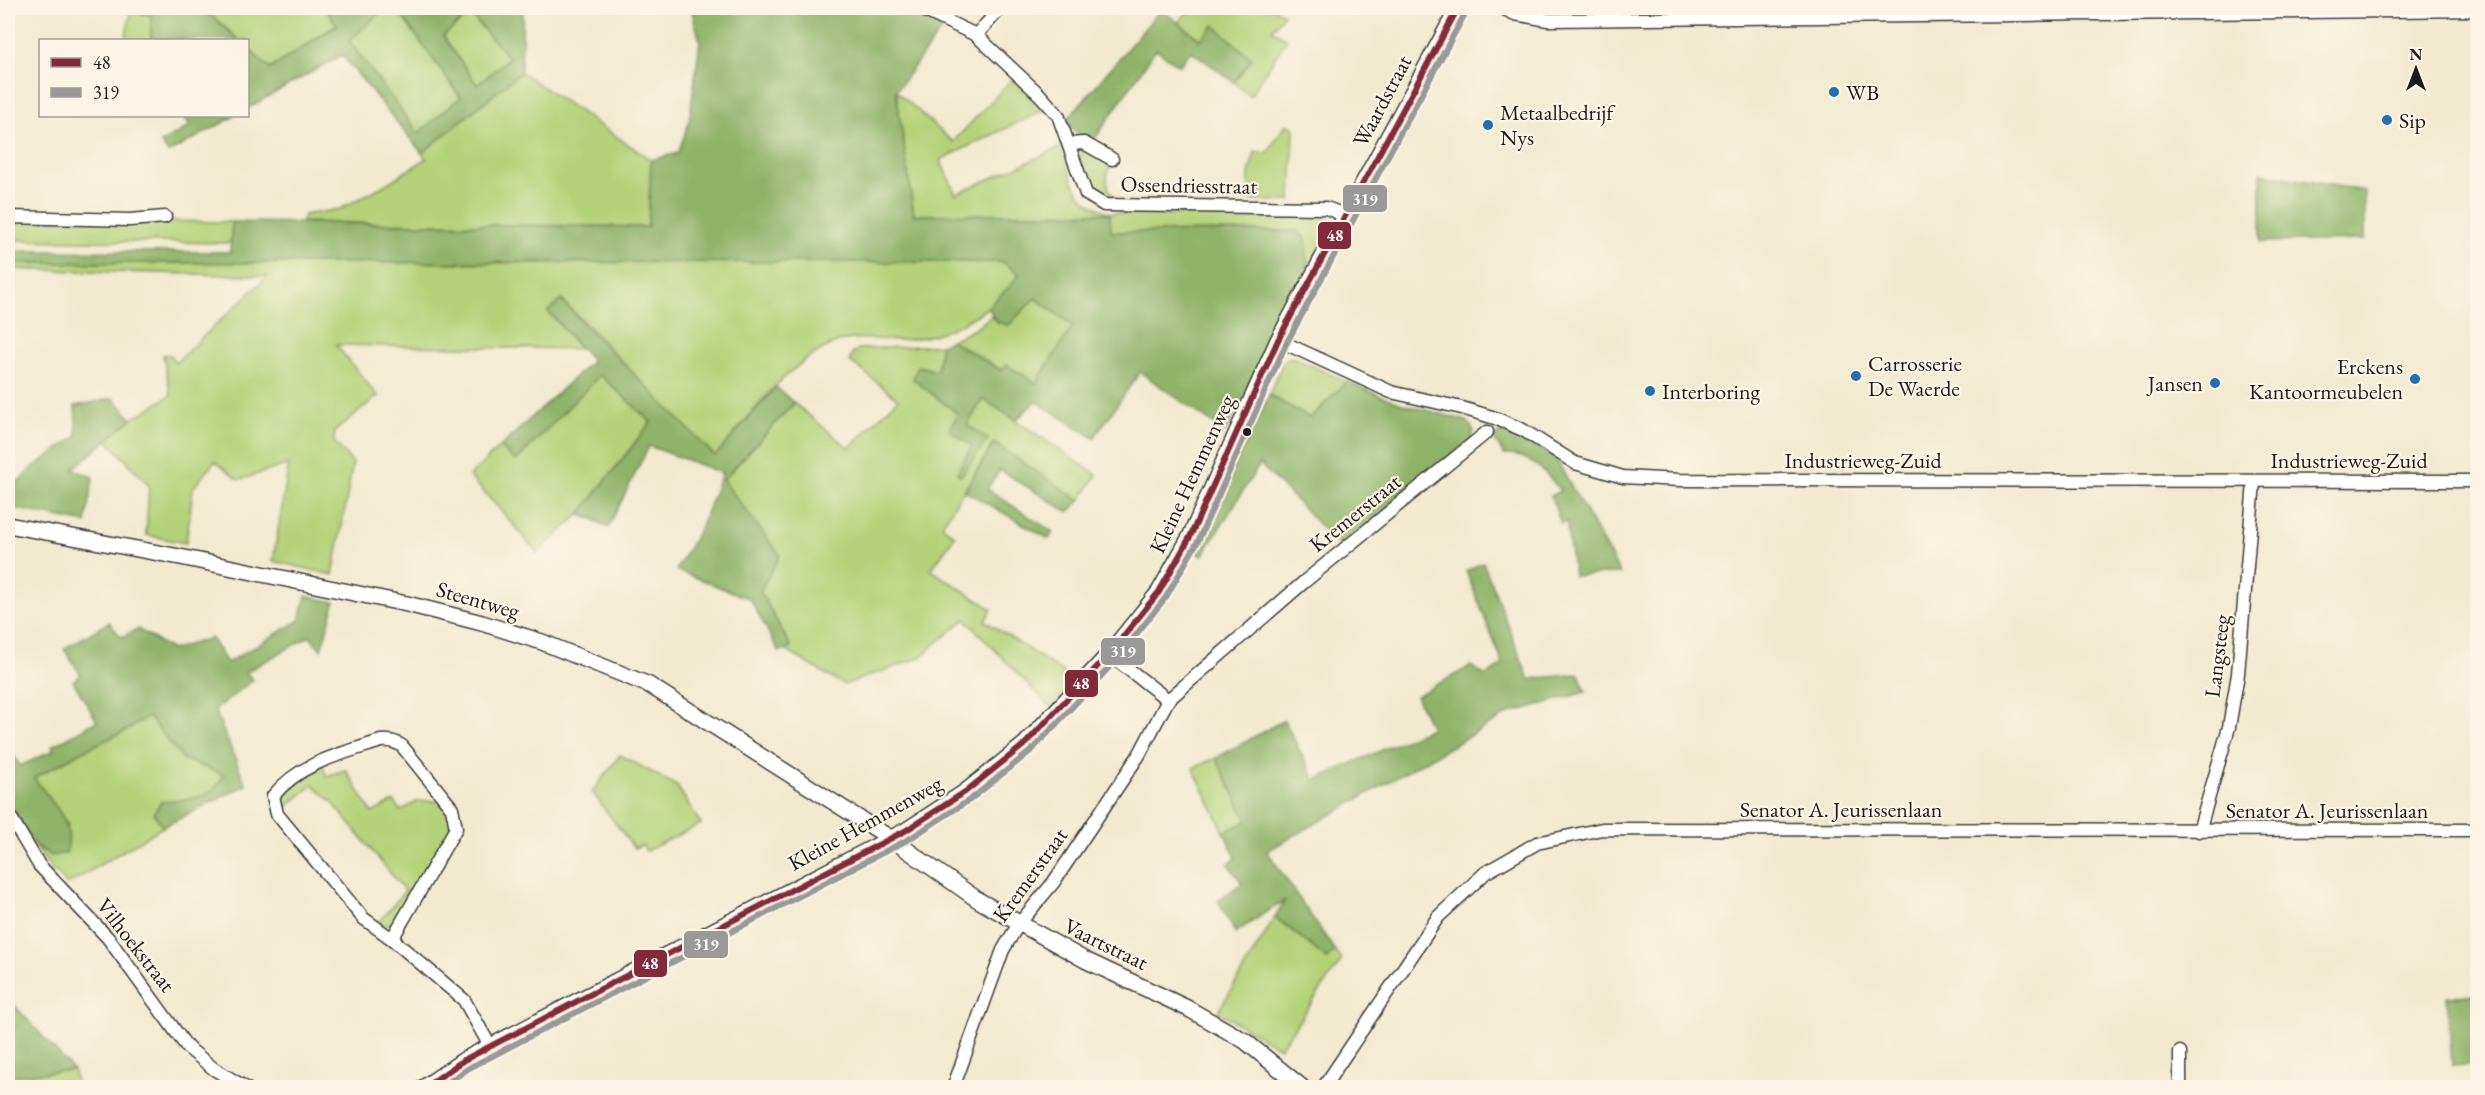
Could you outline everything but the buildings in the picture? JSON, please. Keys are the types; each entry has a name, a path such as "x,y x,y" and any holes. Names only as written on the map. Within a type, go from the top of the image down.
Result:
{"street":[{"name":"Ossendriesstraat","path":"919,8 976,35 1040,95 1058,115 1086,194 1104,205 1326,208 1345,215"},
{"path":"976,35 1001,8"},
{"name":"Waardstraat","path":"1345,215 1458,8"},
{"path":"1502,8 1515,14 1548,20 2478,10"},
{"name":"Ossendriesstraat","path":"1069,144 1084,143 1112,159"},
{"name":"Kleine Hemmenweg","path":"423,1088 464,1060 490,1046 890,838 965,792 1009,757 1051,718 1109,654 1159,592 1176,564 1220,472 1278,340 1345,215"},
{"path":"8,217 130,220 165,217"},
{"name":"Industrieweg-Zuid","path":"1278,340 1390,392 1495,418 1522,430 1575,463 1623,477 1680,480 2478,481"},
{"name":"Kremerstraat","path":"953,1088 1003,950 1018,925 1053,884 1132,765 1168,700 1304,582 1488,432"},
{"name":"Langsteeg","path":"2199,831 2229,728 2238,674 2254,482"},
{"name":"Steentweg","path":"8,525 338,589 482,623 542,642 649,685 890,838"},
{"path":"1109,654 1168,700"},
{"path":"392,939 456,828 452,808 402,746 389,740 314,762 281,786 273,796 277,814 363,918 392,939 464,1000 490,1046"},
{"name":"Vilhoekstraat","path":"8,813 39,865 108,938 187,1047 214,1069 246,1088"},
{"name":"Senator A. Jeurissenlaan","path":"1323,1088 1438,917 1485,873 1537,843 1602,829 2478,830"},
{"name":"Vaartstraat","path":"890,838 978,900 1018,925 1084,960 1187,1008 1245,1041 1303,1088"},
{"path":"2180,1052 2180,1088"}],"green space":[{"path":"134,8 203,8 238,39 151,39 151,15 131,12"},
{"path":"203,8 336,8 328,12 338,24 270,69 249,49 249,39 238,39"},
{"path":"336,8 385,8 349,41 418,133 461,97 396,8 523,8 521,72 422,153 342,55 249,107 249,49 270,69 337,25 328,12","holes":["470,14 509,58 477,85 443,36"]},
{"path":"385,8 396,8 461,98 418,134 348,41"},
{"path":"691,8 905,8 944,26 896,91 914,215 1110,213 1111,232 1297,231 1306,239 1307,269 1225,432 1140,372 1094,438 1036,401 1016,420 983,399 967,425 988,439 961,476 957,473 972,446 949,430 958,414 913,379 918,366 937,371 941,345 951,340 1002,371 1007,365 1036,383 1073,326 1035,298 1009,325 995,320 989,306 1014,282 1019,274 1002,262 8,263 8,251 230,252 232,222 648,227 651,160 678,153 689,122 700,41"},
{"path":"1192,8 1274,8 1284,14 1272,30 1287,39 1250,96 1234,82 1252,59 1213,26 1201,40 1178,22"},
{"path":"1161,9 1200,40 1214,25 1252,59 1234,82 1191,51 1179,66 1156,49 1094,140 1078,134 1065,122"},
{"path":"131,12 151,15 151,39 125,39"},
{"path":"470,14 509,58 477,85 443,36"},
{"path":"521,72 651,160 648,227 302,222 304,215 340,209 426,159 422,153"},
{"path":"1012,79 1044,110 940,160 956,194 1063,146 1076,188 1088,201 1110,213 914,215 896,91 953,142"},
{"path":"185,117 233,117 168,153 161,143 190,126"},
{"path":"1286,124 1294,128 1291,201 1253,201 1249,197 1249,174 1255,152 1267,153"},
{"path":"1089,149 1111,163 1108,182 1110,191 1116,199 1099,195 1089,186 1079,154"},
{"path":"2261,173 2365,191 2365,240 2261,242"},
{"path":"1110,213 1325,215 1331,223 1331,230 1307,269 1306,239 1297,231 1110,232"},
{"path":"8,219 232,222 231,243 8,240"},
{"path":"1002,262 1019,274 996,300 967,321 934,335 917,338 841,341 798,365 754,409 715,457 562,300 548,311 580,349 336,345 378,396 335,431 334,442 353,463 333,575 273,561 289,464 239,480 215,461 193,488 186,543 146,535 149,485 107,440 132,419 171,395 163,355 171,355 175,363 268,276 8,269 8,263"},
{"path":"1035,298 1074,326 1036,384 1007,365 1003,371 951,340 975,329 991,316 998,323"},
{"path":"561,300 715,456 776,387 794,403 723,480 780,555 760,591 791,647 779,652 750,599 676,570 701,526 722,473 649,446 608,528 593,519 579,515 651,422 600,375 516,461 500,447 592,361 548,311"},
{"path":"941,345 937,371 913,379 959,415 972,446 957,473 961,476 987,439 966,425 984,399 1097,475 1080,501 994,443 942,525 955,536 931,570 992,609 985,621 1063,672 1066,691 1050,707 965,619 919,658 844,685 785,650 791,647 760,591 723,480 794,403 849,448 898,399 850,361 852,354 859,349"},
{"path":"1287,358 1295,358 1347,382 1310,418 1269,395 1283,362"},
{"path":"600,374 651,422 579,515 537,553 469,476 500,447 516,461"},
{"path":"1347,382 1402,404 1467,421 1474,431 1471,441 1435,467 1340,546 1260,464 1202,556 1194,551 1269,395 1310,418"},
{"path":"113,398 132,419 73,469 93,477 86,523 8,507 8,491 32,468 77,436 75,406"},
{"path":"1501,432 1514,435 1555,457 1620,573 1574,576 1566,521 1561,524 1551,496 1560,491 1543,471 1529,460 1504,455 1493,437"},
{"path":"994,443 1080,501 1068,512 1000,470 987,489 1053,532 1049,539 965,491"},
{"path":"1483,562 1529,679 1579,674 1586,692 1510,713 1267,851 1335,951 1327,959 1275,917 1285,900 1235,933 1218,900 1242,883 1228,864 1236,858 1224,832 1247,821 1216,758 1284,720 1315,780 1431,728 1416,696 1471,666 1486,676 1503,664 1466,571"},
{"path":"306,596 335,602 321,650 310,636 246,672 253,680 215,710 246,785 163,827 154,813 161,802 189,799 206,794 219,784 224,775 183,759 148,716 129,729 34,778 65,822 68,842 66,853 52,856 34,845 8,801 8,744 20,766 54,750 52,746 97,721 73,681 81,675 64,649 109,622 121,637 138,629 172,650 211,638 227,663 300,620"},
{"path":"148,715 183,759 224,775 219,784 206,794 189,799 161,802 154,813 163,827 67,885 52,870 34,845 52,856 68,825 34,778 129,729"},
{"path":"620,755 677,786 701,824 646,851 643,845 634,848 592,792"},
{"path":"1216,758 1247,821 1224,832 1193,768"},
{"path":"323,765 326,776 346,770 372,813 394,801 400,811 418,801 439,801 450,815 451,828 398,920 391,924 378,923 405,891 332,802 313,785 280,812 278,797 312,769"},
{"path":"1275,917 1327,958 1335,951 1342,960 1280,1048 1218,1012"},
{"path":"2477,995 2477,1064 2452,1066 2447,996"},
{"path":"8,998 73,1070 8,1076"},
{"path":"73,1070 77,1087 8,1087 8,1076"}],"transit line":[{"name":"48","path":"424,1088 464,1060 905,831 965,792 1025,744 1109,654 1159,592 1190,537 1278,340 1458,8"},
{"name":"319","path":"440,1088 469,1068 909,839 971,799 1032,750 1116,660 1166,597 1198,541 1286,344 1466,12"}],"place":[{"name":"WB","path":"1834,92"},
{"name":"Sip","path":"2387,120"},
{"name":"Metaalbedrijf Nys","path":"1488,125"},
{"name":"Carrosserie De Waerde","path":"1856,376"},
{"name":"Erckens Kantoormeubelen","path":"2415,379"},
{"name":"Jansen","path":"2215,383"},
{"name":"Interboring","path":"1650,391"}]}
